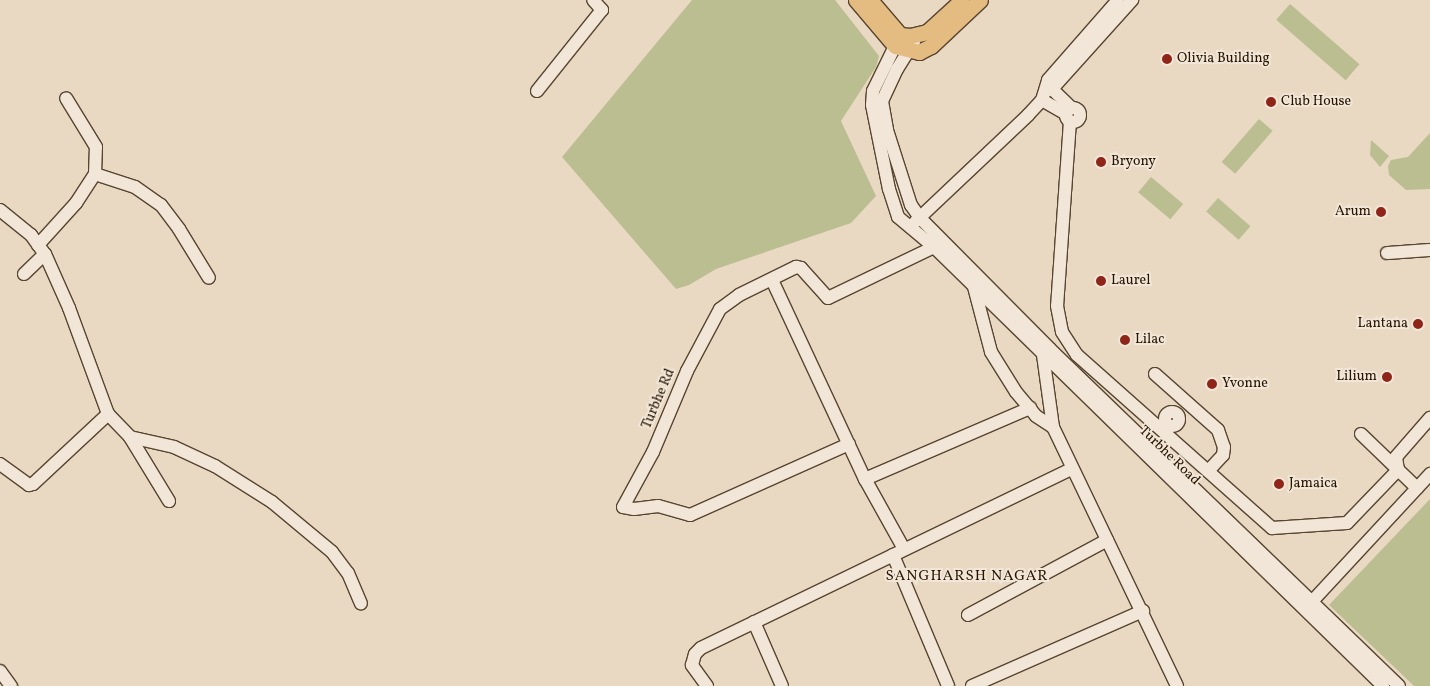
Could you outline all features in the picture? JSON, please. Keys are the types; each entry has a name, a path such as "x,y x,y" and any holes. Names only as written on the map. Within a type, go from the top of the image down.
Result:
{"main road":[{"path":"856,0 901,44 919,52 931,46 980,0"},
{"path":"870,0 901,44"},
{"path":"901,44 927,32 962,0"}],"street":[{"path":"537,91 602,10 593,0"},
{"path":"910,226 1047,93 1118,0"},
{"path":"1067,65 1132,0"},
{"path":"901,44 893,76 882,101 887,130 903,182 911,205 920,218 1146,448 1308,606 1383,686"},
{"name":"Turbhe Road","path":"901,44 873,91 872,105 894,208 898,217 934,247 1043,355 1146,448"},
{"path":"1047,93 1069,115 1057,306 1062,332 1077,355 1166,427 1208,471 1272,528 1347,523 1398,470"},
{"path":"24,274 95,174 96,147 66,98"},
{"path":"95,174 134,187 161,205 179,229 209,278"},
{"path":"0,210 31,235 42,250 69,308 108,414 130,437 169,501"},
{"name":"Turbhe Rd","path":"848,444 690,515 658,506 634,510 623,507 653,452 687,371 720,309 739,296 796,267 801,268 828,298 934,247"},
{"path":"1387,253 1430,250"},
{"path":"772,280 898,552 948,686"},
{"path":"974,287 991,352 1016,392 1036,416 1053,427"},
{"path":"1043,355 1053,427 1071,469 1143,611 1177,686"},
{"path":"1155,374 1218,430 1224,447 1223,455 1208,471"},
{"path":"865,479 1030,408"},
{"path":"0,464 29,485 33,484 108,414"},
{"path":"1398,470 1396,457 1430,418"},
{"path":"1146,448 1166,427"},
{"path":"1360,434 1417,488"},
{"path":"130,437 174,447 207,462 272,502 332,552 348,573 361,604"},
{"path":"707,686 692,665 695,654 701,648 1071,469"},
{"path":"1308,606 1430,474"},
{"path":"968,615 1107,540"},
{"path":"1308,606 1399,686"},
{"path":"972,686 1143,611"},
{"path":"754,622 782,686"},
{"path":"0,671 11,686"}],"green space":[{"path":"692,0 835,0 879,56 876,67 841,121 876,196 851,223 716,269 689,285 676,289 562,157"},
{"path":"1290,4 1359,64 1346,80 1276,20"},
{"path":"1259,119 1273,131 1235,174 1222,162"},
{"path":"1430,133 1430,189 1406,190 1389,175 1388,166 1391,160 1408,157"},
{"path":"1371,140 1389,156 1380,167 1370,155"},
{"path":"1151,177 1183,204 1170,219 1138,192"},
{"path":"1218,198 1250,226 1239,240 1206,212"},
{"path":"1430,499 1430,686 1414,686 1329,605"}],"place":[{"name":"Olivia Building","path":"1167,59"},
{"name":"Club House","path":"1271,102"},
{"name":"Bryony","path":"1101,162"},
{"name":"Arum","path":"1381,212"},
{"name":"Laurel","path":"1101,281"},
{"name":"Lantana","path":"1418,324"},
{"name":"Lilac","path":"1125,340"},
{"name":"Lilium","path":"1387,377"},
{"name":"Yvonne","path":"1212,384"},
{"name":"Jamaica","path":"1279,484"}],"district":[{"name":"SANGHARSH NAGAR","path":"967,577"}]}
